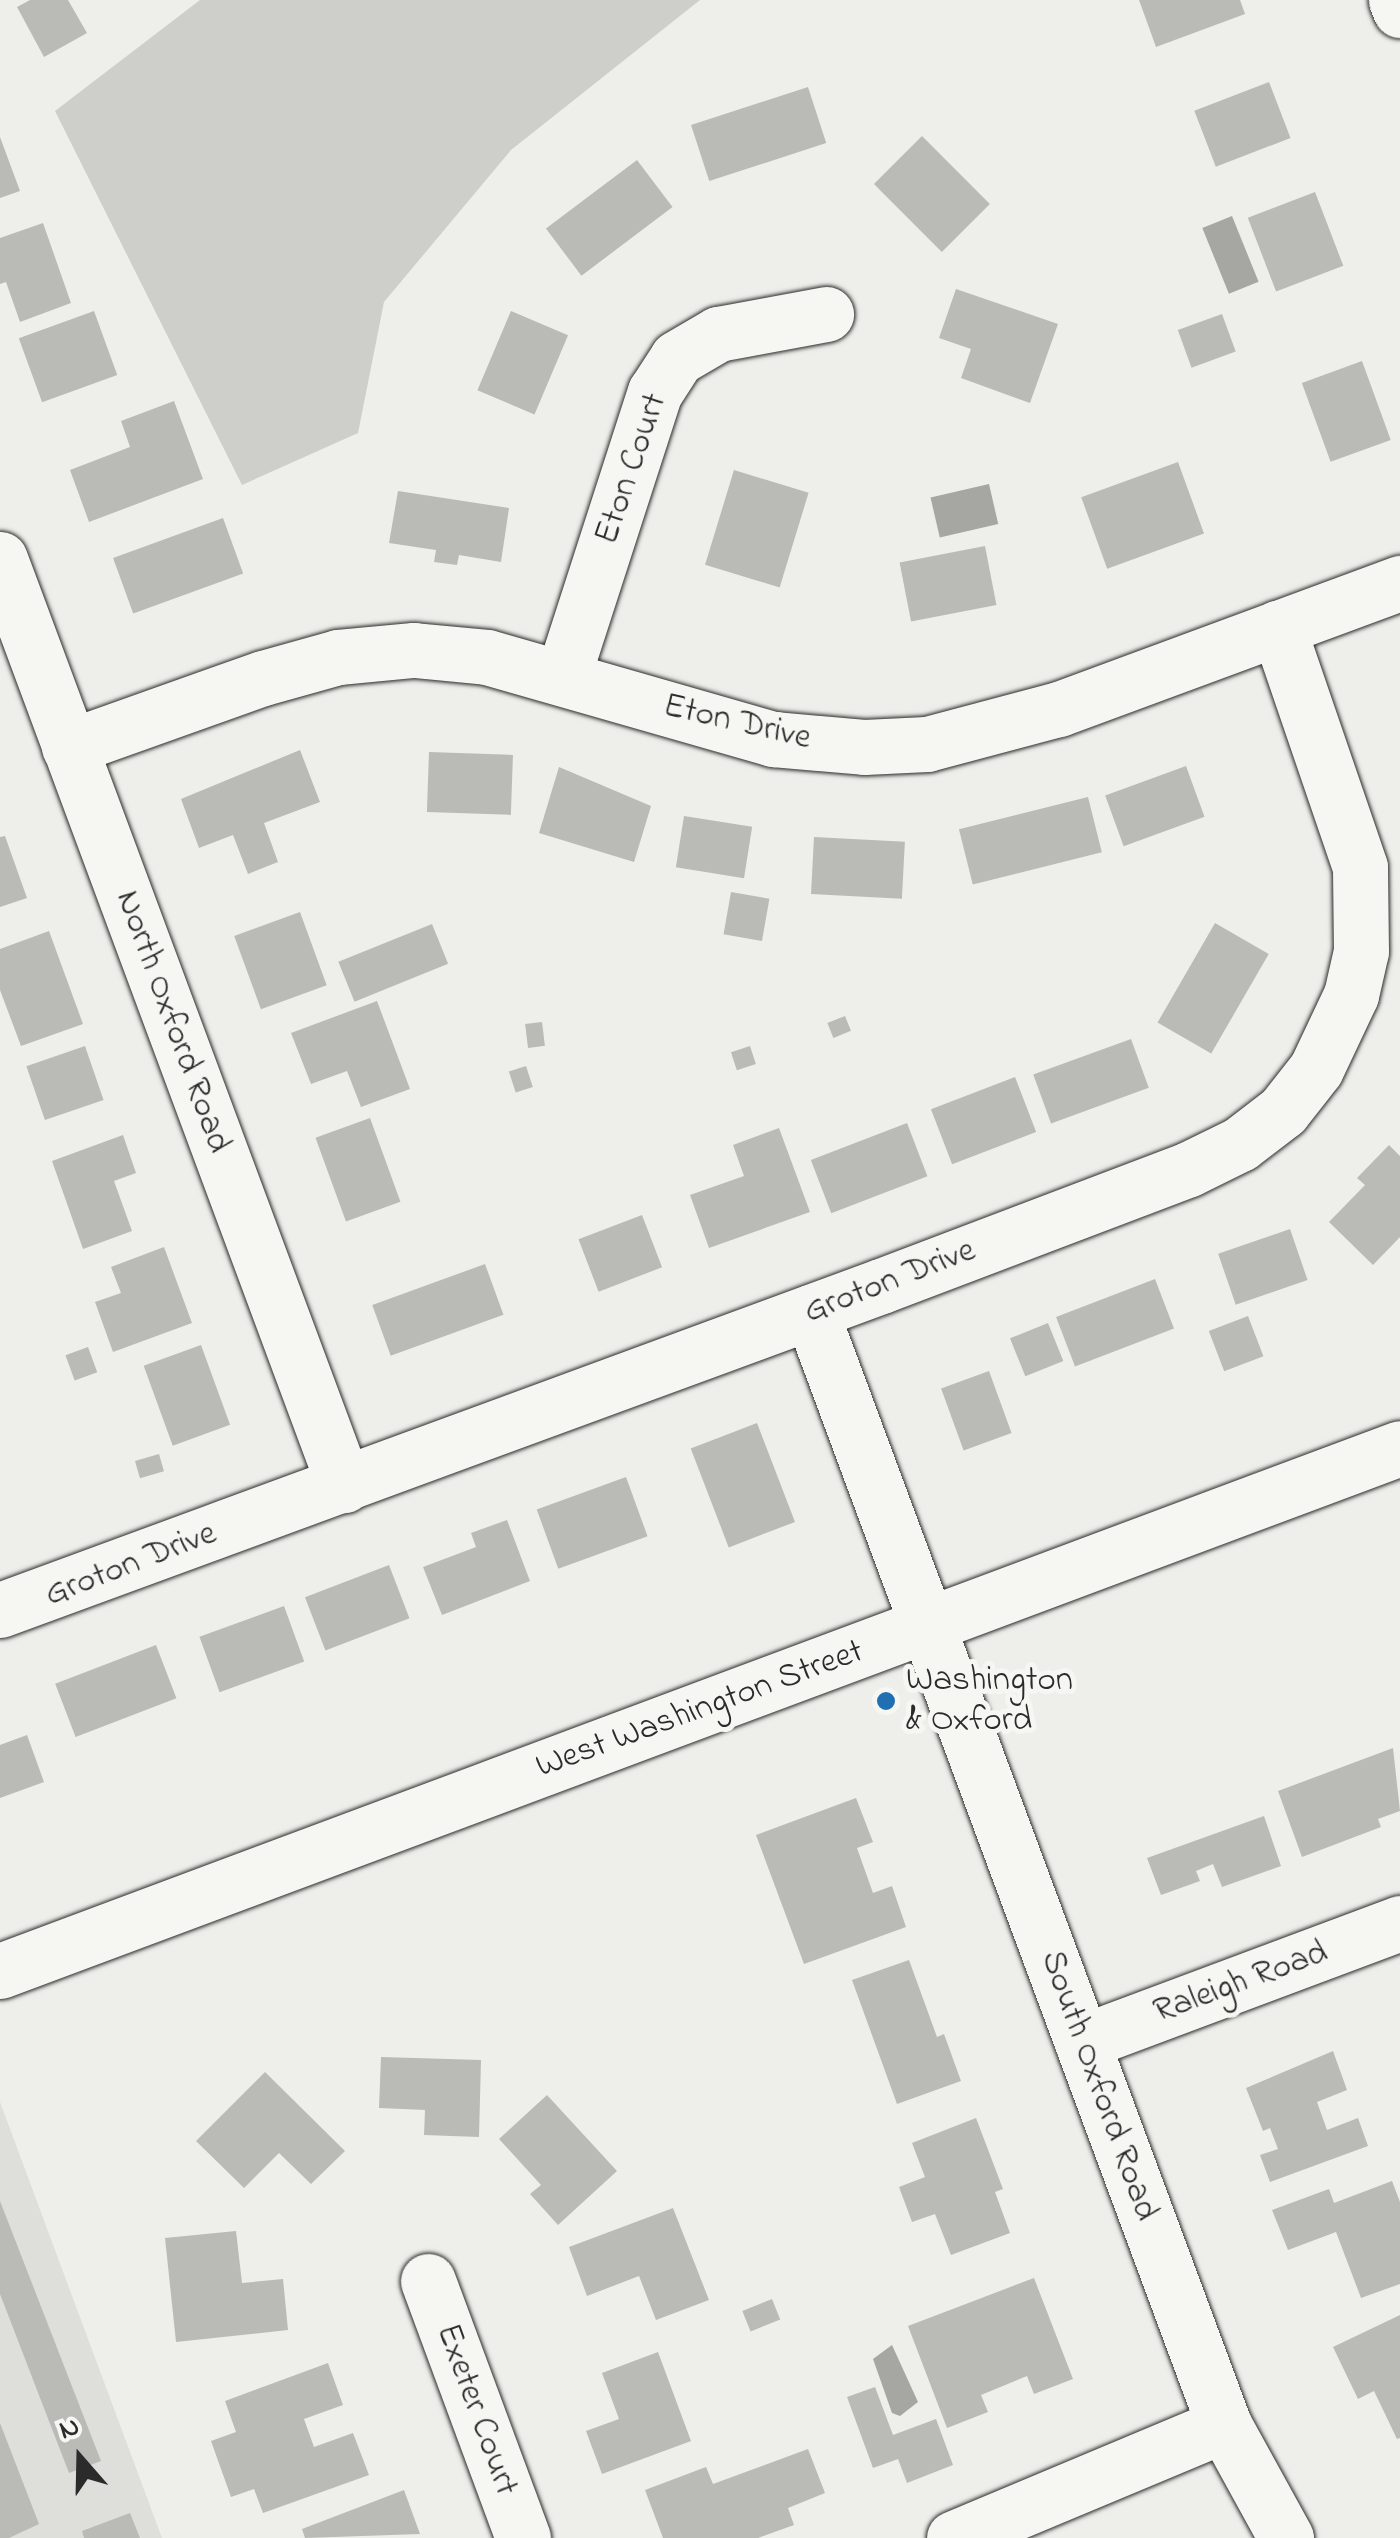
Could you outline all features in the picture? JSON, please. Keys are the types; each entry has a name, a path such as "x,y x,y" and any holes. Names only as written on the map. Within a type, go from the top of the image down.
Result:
{"street":[{"path":"1396,0 1400,8"},
{"name":"Eton Court","path":"563,676 654,392 678,358 718,334 826,314"},
{"name":"North Oxford Road","path":"0,560 344,1485"},
{"name":"Eton Drive","path":"70,747 338,658 414,650 487,657 773,739 864,747 927,744 1044,714 1400,583"},
{"name":"Groton Drive","path":"0,1610 1189,1170 1240,1144 1283,1111 1316,1069 1351,995 1364,905 1348,820 1278,628"},
{"path":"811,1312 927,1626"},
{"name":"West Washington Street","path":"0,1971 1400,1448"},
{"name":"South Oxford Road","path":"927,1626 1224,2425 1286,2538"},
{"name":"Raleigh Road","path":"1082,2042 1400,1924"},
{"name":"Exeter Court","path":"428,2281 523,2538"},
{"path":"954,2538 1224,2425"}],"shaded area":[{"path":"200,0 700,0 511,150 384,302 358,433 242,485 55,111"},
{"path":"1232,216 1259,282 1229,294 1202,228"},
{"path":"989,484 998,524 940,537 931,497"},
{"path":"0,2102 162,2538 0,2538"},
{"path":"892,2345 918,2402 900,2416 892,2413 873,2359"}],"building":[{"path":"30,0 68,0 87,33 44,57 17,7"},
{"path":"1139,0 1240,0 1245,14 1156,47"},
{"path":"1269,82 1291,138 1216,167 1194,111"},
{"path":"808,87 826,143 709,181 691,125"},
{"path":"922,136 990,204 942,252 874,184"},
{"path":"0,137 20,191 0,198"},
{"path":"637,160 673,207 581,276 546,229"},
{"path":"1315,192 1343,266 1276,292 1248,218"},
{"path":"43,223 71,303 20,322 6,282 0,284 0,238"},
{"path":"956,289 1058,324 1030,403 961,378 971,349 939,338"},
{"path":"94,311 117,375 42,402 19,338"},
{"path":"511,311 568,335 534,414 477,390"},
{"path":"1222,314 1236,352 1192,368 1178,330"},
{"path":"1362,361 1391,440 1331,462 1302,383"},
{"path":"174,401 203,479 89,522 70,470 130,447 121,421"},
{"path":"1178,462 1204,533 1107,569 1081,497"},
{"path":"734,470 809,493 780,587 705,565"},
{"path":"398,491 509,508 501,562 459,555 457,565 434,562 436,550 389,543"},
{"path":"223,518 243,573 133,613 113,558"},
{"path":"985,546 996,605 911,621 900,563"},
{"path":"300,750 320,802 264,823 278,862 248,874 233,835 199,848 181,799"},
{"path":"429,752 513,755 511,815 427,812"},
{"path":"1186,766 1204,817 1124,846 1105,795"},
{"path":"559,767 651,806 634,862 539,833"},
{"path":"1088,797 1102,852 973,884 959,829"},
{"path":"684,816 752,827 744,878 676,867"},
{"path":"5,836 27,898 0,907 0,837"},
{"path":"814,837 905,842 902,899 811,894"},
{"path":"731,892 769,899 762,941 724,934"},
{"path":"300,912 327,985 261,1009 234,936"},
{"path":"1215,923 1269,954 1211,1054 1158,1023"},
{"path":"432,924 448,964 354,1002 338,962"},
{"path":"49,931 83,1024 21,1046 0,990 0,949"},
{"path":"377,1001 410,1089 361,1107 347,1071 311,1084 291,1033"},
{"path":"845,1016 851,1031 833,1038 827,1023"},
{"path":"542,1022 545,1046 528,1048 525,1024"},
{"path":"1131,1039 1149,1088 1051,1123 1033,1075"},
{"path":"85,1046 104,1100 45,1120 26,1066"},
{"path":"750,1046 756,1064 737,1070 731,1052"},
{"path":"526,1066 533,1087 516,1092 509,1072"},
{"path":"1015,1077 1036,1132 952,1164 931,1109"},
{"path":"370,1118 400,1202 346,1221 315,1138"},
{"path":"907,1123 927,1176 831,1213 811,1160"},
{"path":"779,1128 810,1212 709,1248 690,1195 744,1176 733,1145"},
{"path":"123,1135 136,1173 114,1181 132,1231 83,1249 52,1161"},
{"path":"1389,1145 1400,1156 1400,1237 1373,1265 1329,1222 1365,1185 1357,1178"},
{"path":"642,1215 662,1267 599,1292 579,1239"},
{"path":"1290,1229 1308,1280 1236,1305 1218,1254"},
{"path":"164,1247 192,1323 113,1352 95,1302 121,1293 111,1267"},
{"path":"485,1264 503,1315 391,1356 372,1305"},
{"path":"1155,1279 1174,1328 1075,1366 1056,1317"},
{"path":"1248,1316 1263,1356 1224,1371 1209,1331"},
{"path":"1048,1323 1063,1361 1025,1376 1010,1338"},
{"path":"201,1345 230,1425 173,1446 144,1366"},
{"path":"88,1347 97,1372 75,1381 65,1355"},
{"path":"989,1371 1012,1433 964,1450 941,1388"},
{"path":"757,1423 795,1522 729,1547 691,1448"},
{"path":"159,1454 164,1471 140,1478 135,1461"},
{"path":"626,1477 648,1536 558,1569 537,1509"},
{"path":"507,1520 530,1581 442,1615 423,1567 476,1547 471,1533"},
{"path":"389,1565 409,1618 325,1650 305,1597"},
{"path":"284,1606 304,1661 220,1692 199,1637"},
{"path":"156,1645 176,1698 76,1737 55,1684"},
{"path":"27,1735 44,1782 0,1798 0,1745"},
{"path":"1393,1748 1400,1811 1378,1819 1381,1827 1302,1857 1278,1791"},
{"path":"856,1798 873,1842 857,1848 873,1893 892,1886 906,1927 804,1964 756,1835"},
{"path":"1264,1816 1281,1866 1222,1887 1213,1864 1196,1871 1200,1881 1161,1895 1147,1858"},
{"path":"909,1960 937,2037 944,2034 961,2081 897,2104 852,1980"},
{"path":"1333,2051 1347,2090 1317,2102 1327,2130 1358,2118 1368,2146 1270,2182 1260,2155 1278,2149 1270,2128 1263,2131 1246,2088"},
{"path":"381,2057 481,2060 479,2137 424,2135 425,2110 379,2108"},
{"path":"265,2072 345,2151 311,2184 279,2153 244,2188 196,2141"},
{"path":"547,2095 617,2171 558,2225 530,2194 541,2185 499,2139"},
{"path":"976,2118 1003,2189 995,2192 1010,2233 951,2255 935,2214 912,2222 899,2187 925,2177 912,2143"},
{"path":"1392,2181 1400,2202 1400,2284 1361,2298 1336,2232 1288,2250 1272,2210 1329,2189 1334,2203"},
{"path":"0,2201 101,2461 69,2473 0,2294"},
{"path":"673,2208 709,2300 656,2320 639,2276 587,2296 569,2247"},
{"path":"236,2231 242,2283 283,2279 288,2330 176,2342 165,2238"},
{"path":"1034,2278 1073,2379 1034,2394 1027,2376 981,2395 988,2412 947,2428 908,2326"},
{"path":"772,2299 780,2319 751,2331 742,2311"},
{"path":"1400,2315 1397,2439 1374,2391 1358,2399 1333,2347"},
{"path":"658,2352 691,2441 602,2474 586,2431 619,2419 602,2373"},
{"path":"328,2363 343,2405 304,2419 314,2447 353,2433 369,2475 263,2513 254,2489 231,2497 211,2441 236,2432 225,2401"},
{"path":"875,2387 893,2435 936,2419 953,2465 907,2483 898,2459 873,2468 847,2397"},
{"path":"0,2423 39,2524 9,2538 0,2538"},
{"path":"808,2449 825,2493 788,2508 794,2525 758,2538 663,2538 645,2490 706,2467 713,2484"},
{"path":"404,2490 420,2534 305,2538 302,2529"},
{"path":"130,2513 140,2538 84,2538 82,2531"}],"place":[{"name":"Washington & Oxford","path":"886,1701"}]}
